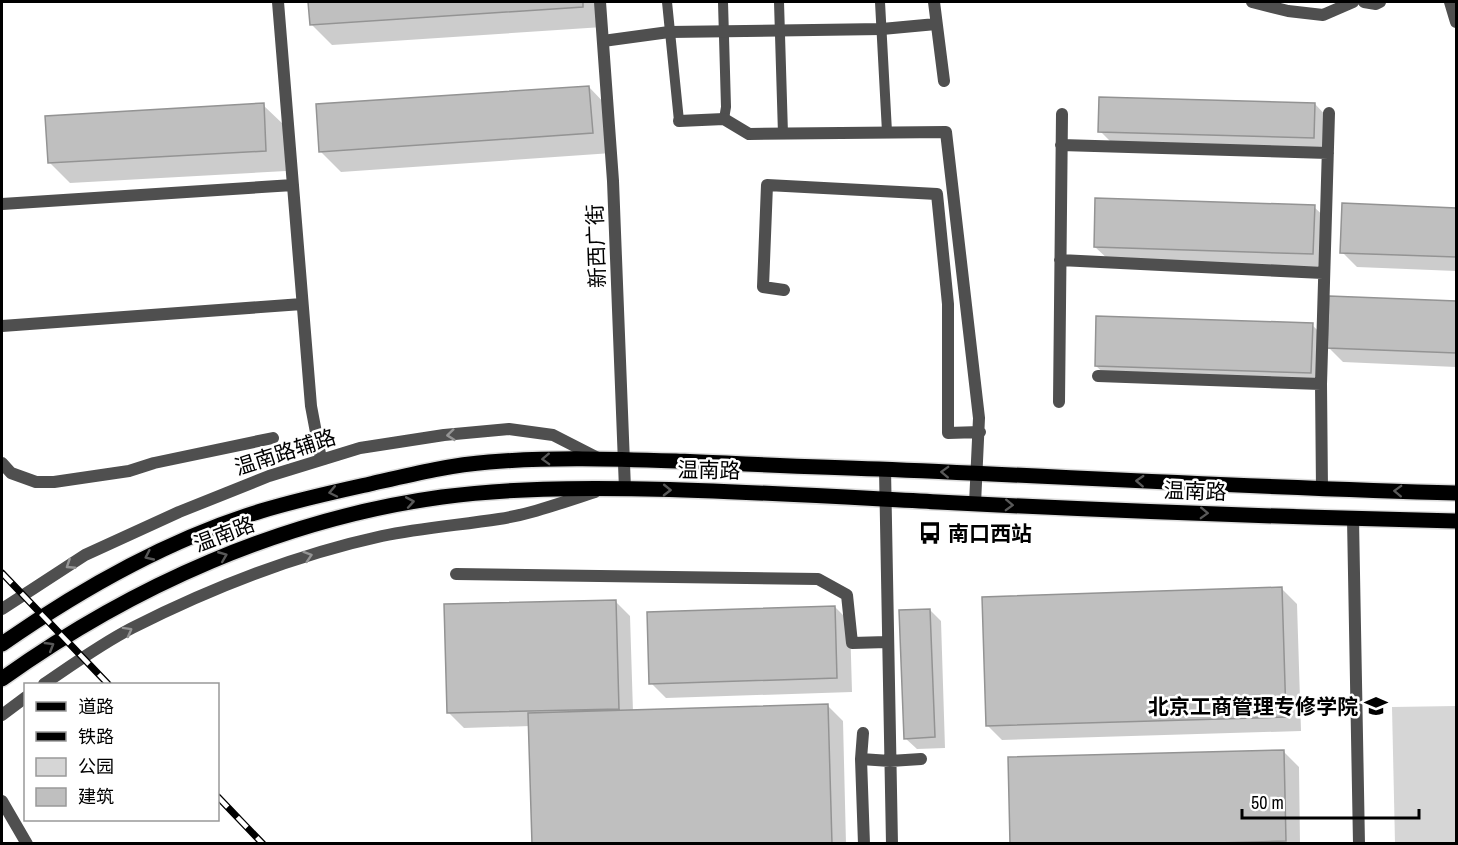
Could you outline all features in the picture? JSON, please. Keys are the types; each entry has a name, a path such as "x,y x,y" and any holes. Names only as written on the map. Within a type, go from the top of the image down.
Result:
{"main road":[{"name":"温南路","path":"2,644 89,587 132,565 223,525 318,495 441,468 484,462 625,460 1456,493"},
{"name":"温南路","path":"2,679 38,653 143,592 186,571 294,530 345,516 443,497 529,489 732,491 975,504 1456,521"}],"street":[{"path":"278,2 311,406 321,459"},
{"name":"新西广街","path":"600,2 613,182 625,489"},
{"path":"934,2 944,81"},
{"path":"1252,2 1288,6 1323,15 1353,2"},
{"path":"1364,2 1376,4 1380,2"},
{"path":"1450,2 1456,22"},
{"path":"603,41 669,32 882,29 936,24"},
{"path":"1322,489 1323,273 1329,113"},
{"path":"1059,402 1062,114"},
{"path":"679,121 724,119 749,134 946,132 980,432 975,504"},
{"path":"1061,145 1328,153"},
{"path":"2,204 293,185"},
{"path":"784,290 763,287 767,185 937,194 948,304 948,433 980,432"},
{"path":"1060,260 1323,273"},
{"path":"2,326 302,304"},
{"path":"1098,376 1321,384"},
{"name":"温南路辅路","path":"2,609 85,555 129,534 249,483 360,448 509,429 554,435 602,460"},
{"path":"2,463 10,473 36,482 54,482 129,471 154,463 273,438"},
{"path":"885,470 892,843"},
{"path":"46,683 129,629 279,565 332,548 383,536 539,511 602,489"},
{"path":"1353,519 1359,843"},
{"path":"456,574 818,579 847,595 852,643 887,642"},
{"path":"2,715 24,698"},
{"path":"863,733 861,759 864,843"},
{"path":"861,759 890,761 921,759"},
{"path":"2,801 27,843"}],"lane":[{"path":"667,2 679,121"},
{"path":"723,2 726,107 724,119"},
{"path":"779,2 783,134"},
{"path":"880,2 887,132"}],"green space":[{"path":"1456,706 1456,843 1395,843 1392,707"}],"building":[{"path":"308,2 583,2 583,7 310,25"},
{"path":"589,86 593,133 319,152 316,104"},
{"path":"1099,97 1315,103 1314,138 1098,132"},
{"path":"264,103 266,151 48,163 45,116"},
{"path":"1095,198 1315,205 1313,254 1094,247"},
{"path":"1342,203 1456,208 1456,257 1340,253"},
{"path":"1329,296 1456,301 1456,353 1327,348"},
{"path":"1096,316 1313,323 1311,373 1095,366"},
{"path":"1282,587 1286,717 986,726 982,597"},
{"path":"616,600 619,709 447,713 444,604"},
{"path":"835,606 837,678 649,684 647,612"},
{"path":"930,609 935,737 904,739 899,610"},
{"path":"828,704 832,844 532,844 528,713"},
{"path":"1284,750 1286,841 1178,844 1010,844 1008,757"}],"railway":[{"path":"2,573 107,683"},
{"path":"219,798 263,844"}],"place":[{"name":"南口西站","path":"930,533"},
{"name":"北京工商管理专修学院","path":"1376,706"}]}
